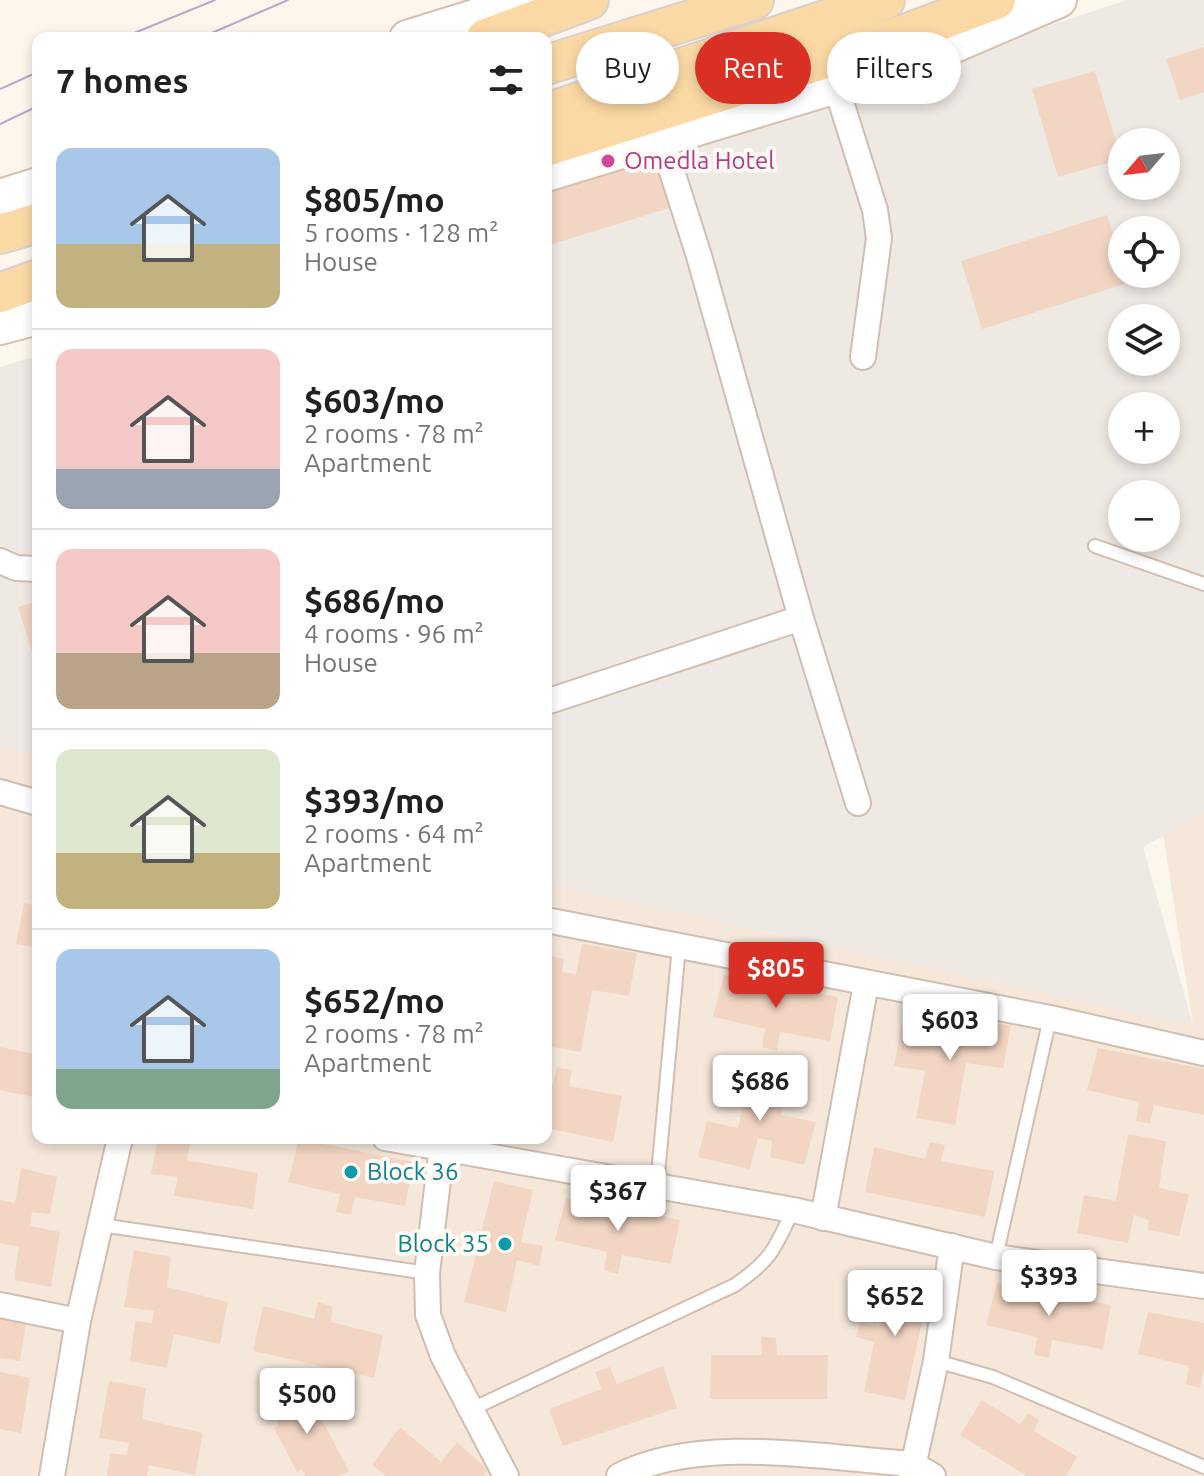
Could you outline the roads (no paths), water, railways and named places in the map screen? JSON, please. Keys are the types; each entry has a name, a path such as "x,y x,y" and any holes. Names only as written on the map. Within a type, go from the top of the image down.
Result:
{"main road":[{"path":"426,32 529,0"},
{"path":"502,32 589,0"},
{"path":"552,63 754,0"},
{"path":"552,111 885,0"},
{"path":"552,145 902,35 996,0"},
{"path":"961,42 1059,0"},
{"path":"552,172 827,89"},
{"path":"0,197 32,187"},
{"path":"0,234 32,225"},
{"path":"0,293 32,281"},
{"path":"0,327 32,319"}],"street":[{"path":"842,104 875,210 879,238 863,357"},
{"path":"662,140 858,803"},
{"path":"0,561 16,568 32,569"},
{"path":"552,700 801,618"},
{"path":"0,792 32,801"},
{"path":"552,921 1050,1018 1204,1053"},
{"path":"823,1218 866,984"},
{"path":"52,1476 78,1321 119,1144"},
{"path":"506,1476 443,1356 428,1315 427,1273 442,1144 793,1210 996,1257 1204,1286"},
{"path":"619,1476 665,1459 734,1451 919,1472 952,1246"},
{"path":"0,1305 78,1321"}],"lane":[{"path":"1095,546 1204,584"},
{"path":"657,1185 679,946"},
{"path":"996,1257 1050,1018"},
{"path":"470,1410 735,1285 761,1267 772,1253 793,1210"},
{"path":"101,1225 427,1273"},
{"path":"936,1361 993,1377 1204,1467"}],"tram line":[{"path":"137,32 215,0"},
{"path":"214,32 288,0"},
{"path":"0,89 32,75"},
{"path":"0,124 32,109"}],"place":[{"name":"Omedla Hotel","path":"608,161"},
{"name":"Block 36","path":"351,1172"},
{"name":"Block 35","path":"505,1244"}]}
